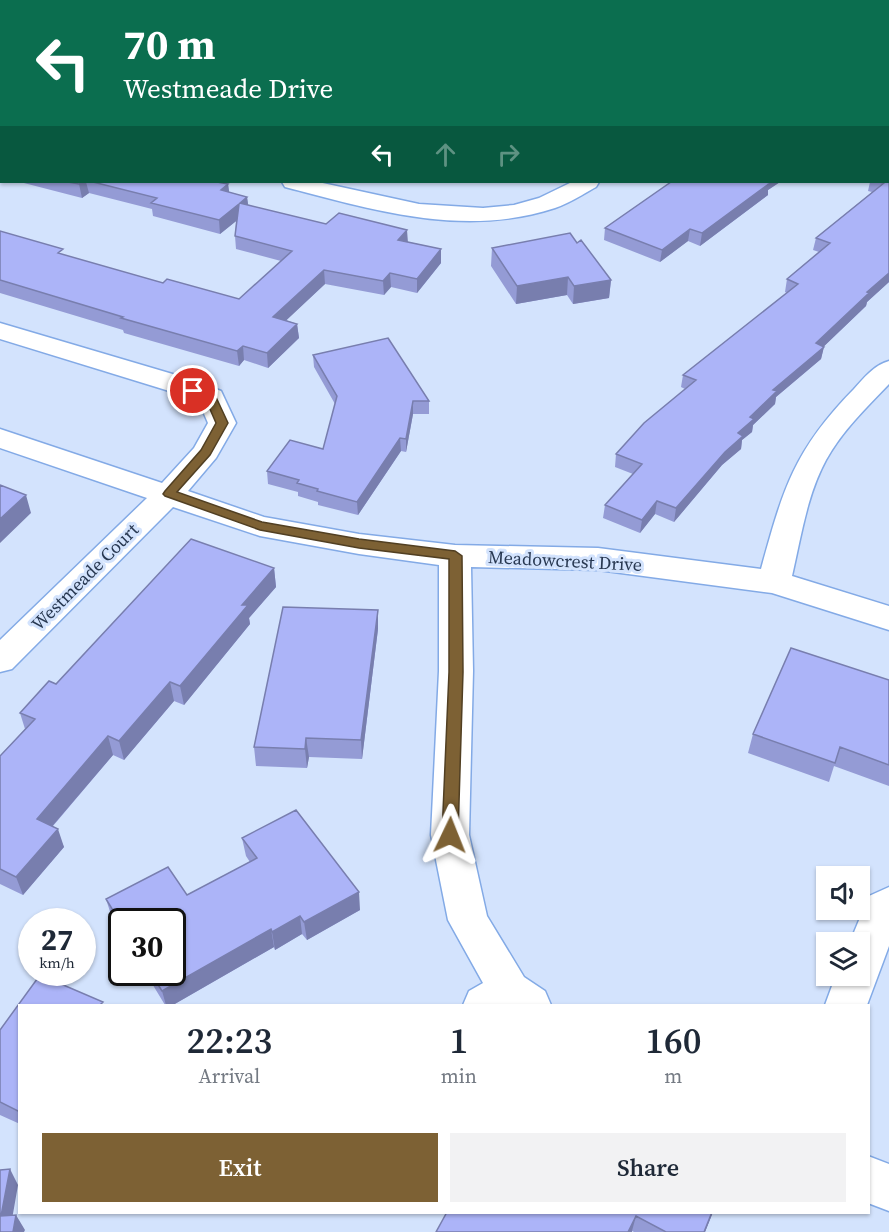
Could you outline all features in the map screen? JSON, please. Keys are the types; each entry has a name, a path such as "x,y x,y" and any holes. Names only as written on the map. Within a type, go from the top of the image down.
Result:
{"street":[{"path":"297,183 397,207 448,215 498,215 547,203 586,183"},
{"name":"Westmeade Court","path":"0,331 176,384 211,398 222,423 206,452 169,494 0,660"},
{"path":"774,582 799,492 818,449 866,391 889,369"},
{"name":"Meadowcrest Drive","path":"0,438 260,526 359,544 455,556 598,559 774,582 889,618"},
{"path":"455,556 456,672 450,835 468,920 508,1000"},
{"path":"870,942 883,908 889,904"},
{"path":"846,1004 853,986"},
{"path":"870,1180 889,1188"}],"building":[{"path":"97,183 228,184 221,190 247,197 240,203 326,224 339,213 407,230 398,240 441,249 417,279 390,273 383,281 324,270 273,317 297,324 267,353 243,346 237,351 0,280 0,231 63,249 58,253 163,283 167,279 239,299 292,251 235,236 239,204 219,220 151,203 157,198"},
{"path":"670,183 770,183 702,233 690,229 662,250 605,228"},
{"path":"884,183 889,183 889,273 816,343 824,347 773,390 777,391 750,417 754,419 738,433 743,436 725,452 676,508 657,501 642,520 605,505 642,464 616,454 644,423 696,380 683,375 798,284 787,279 830,243 816,238"},
{"path":"570,233 577,243 581,240 611,280 574,286 568,277 517,286 492,248"},
{"path":"388,338 429,401 413,401 406,439 400,438 357,502 317,491 318,489 297,483 299,480 267,471 290,440 323,449 337,396 313,355"},
{"path":"0,485 26,495 0,519"},
{"path":"191,539 274,568 242,605 248,605 180,686 170,682 119,741 108,736 37,819 58,829 16,877 0,869 0,756 35,719 20,713 49,681 56,684"},
{"path":"283,607 378,610 361,740 306,738 305,749 254,747"},
{"path":"791,648 889,680 889,765 840,747 835,763 753,734"},
{"path":"296,810 359,892 304,922 300,916 272,932 271,929 186,977 186,908 112,908 106,899 168,867 187,895 257,858 242,838"},
{"path":"32,986 66,986 103,1002 101,1004 19,1004"},
{"path":"159,986 171,986 162,991"},
{"path":"18,1005 18,1111 0,1102 0,1030"},
{"path":"10,1169 1,1216 16,1215 13,1232 0,1232 0,1170"},
{"path":"446,1214 711,1214 704,1232 666,1232 636,1216 628,1232 436,1232"}],"route":[{"path":"193,391 211,398 222,423 206,452 169,494 260,526 359,544 455,556 456,672 450,835"}]}
